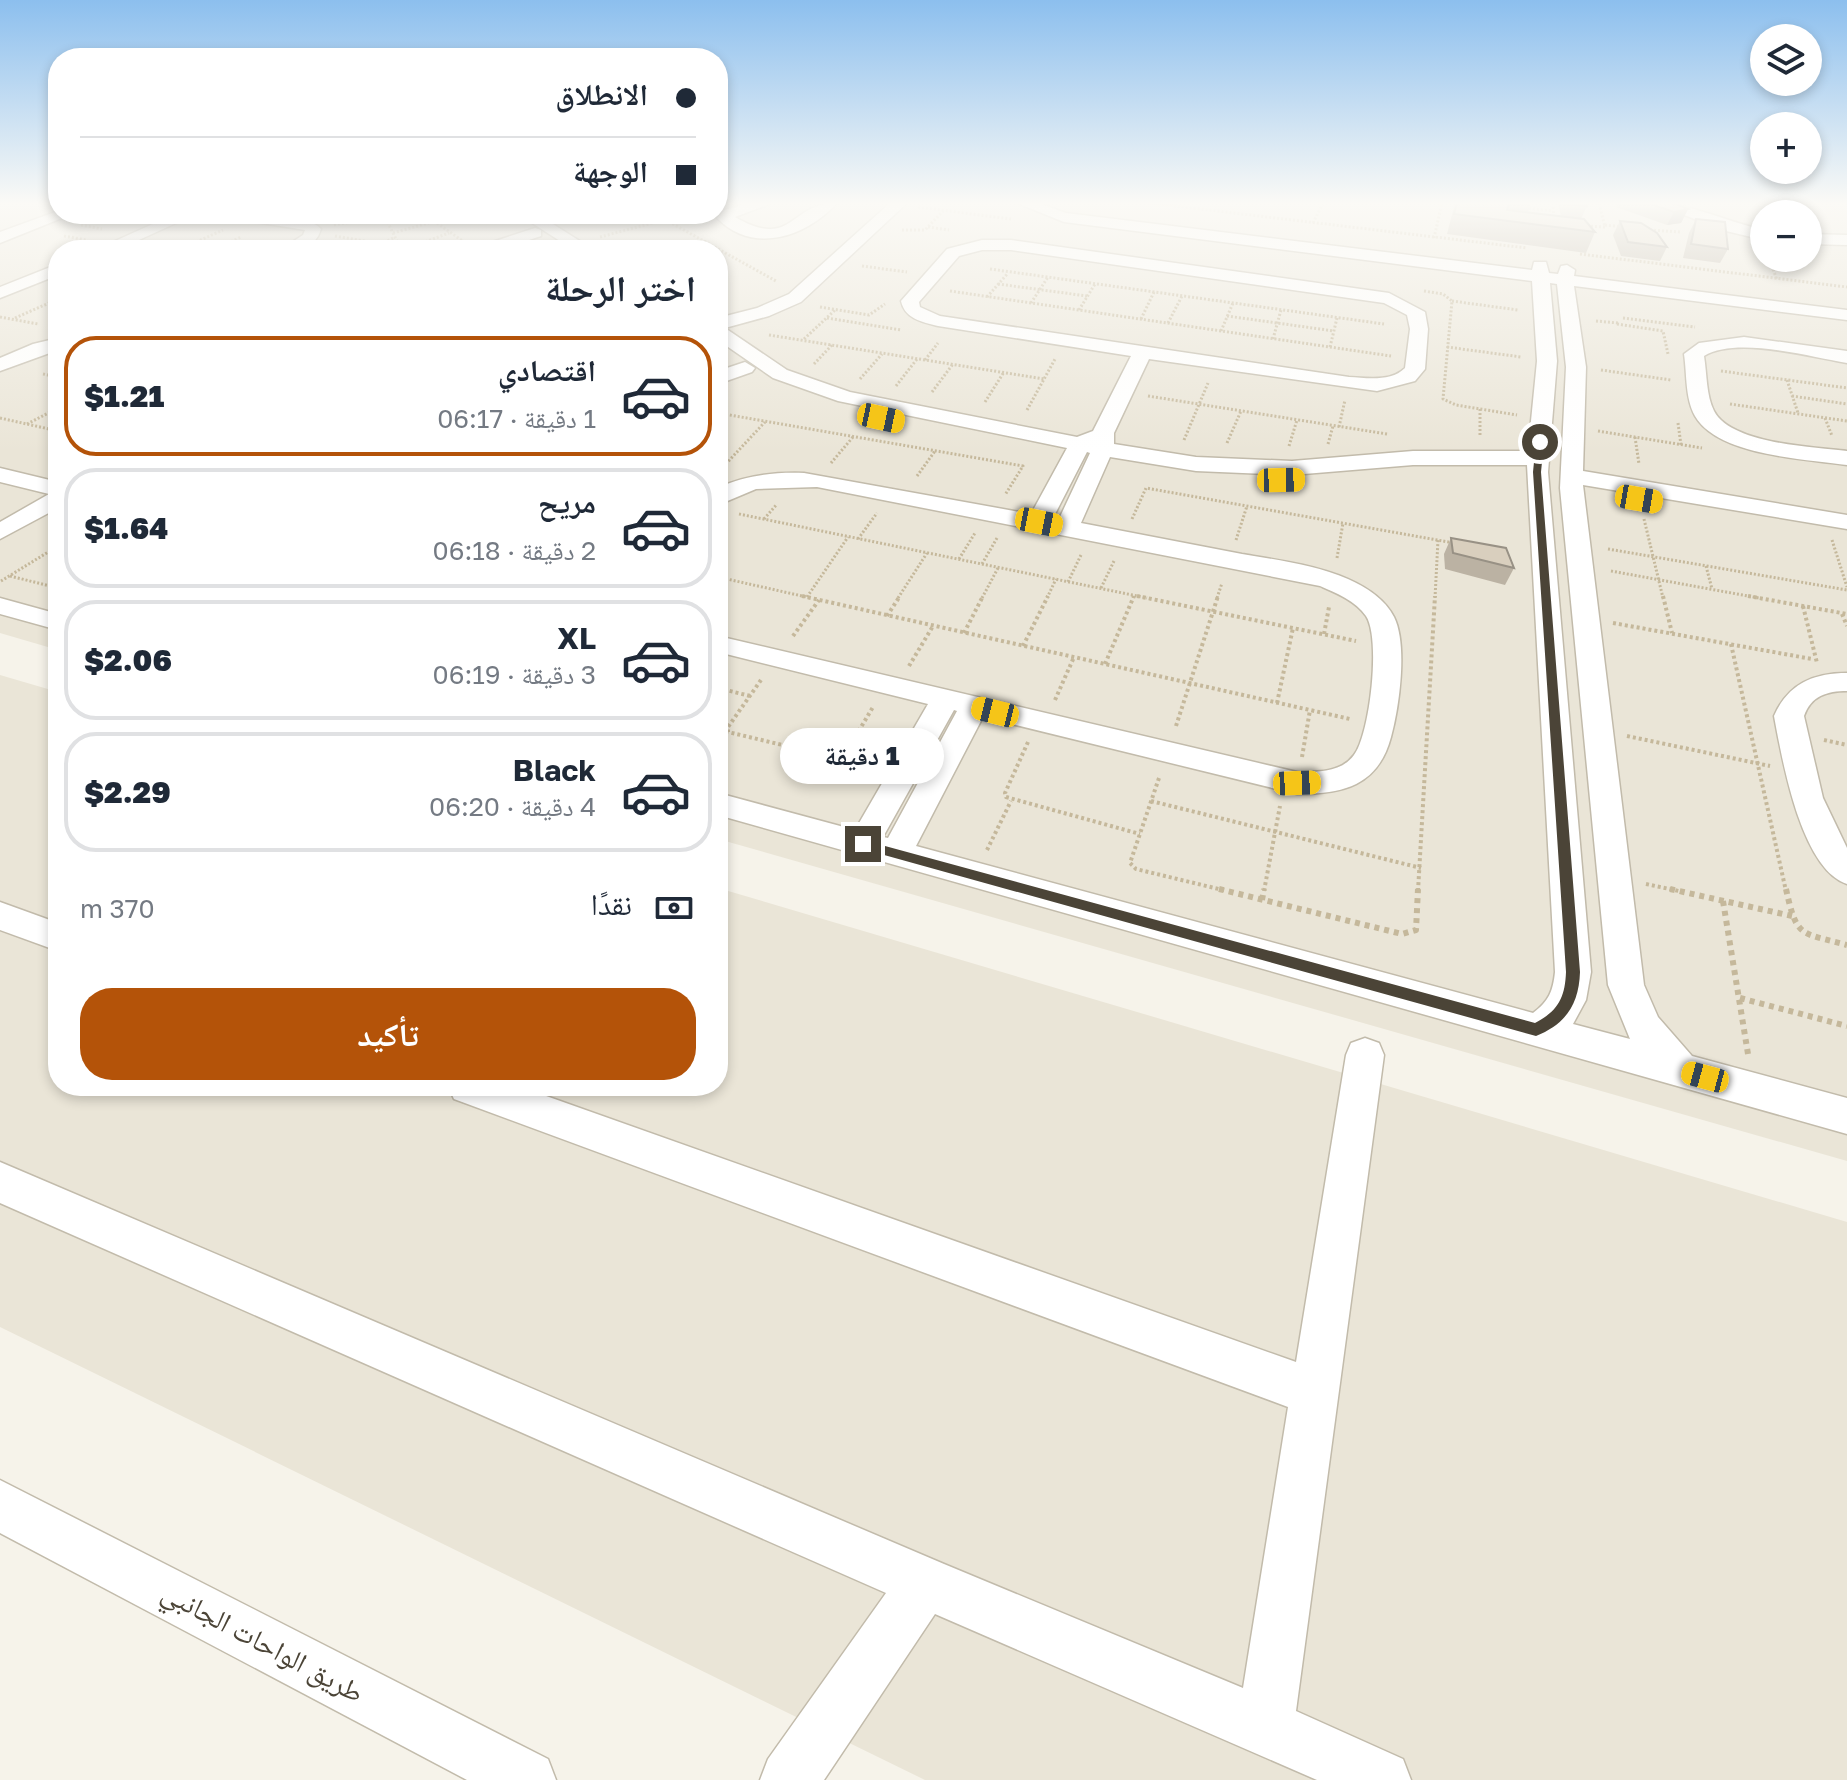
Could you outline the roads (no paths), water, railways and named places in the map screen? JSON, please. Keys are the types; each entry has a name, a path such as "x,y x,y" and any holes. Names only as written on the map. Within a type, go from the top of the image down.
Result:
{"street":[{"path":"728,320 786,294 794,286"},
{"path":"728,311 805,290 809,286"},
{"path":"920,286 910,301 912,309 922,316 1066,341 1377,385 1408,377 1415,369 1419,329 1416,312 1389,298 1307,286"},
{"path":"1554,286 1557,315 1576,367 1571,482 1576,549 1626,985 1643,1027 1680,1070"},
{"path":"1680,286 1847,315"},
{"path":"1707,286 1847,306"},
{"path":"1536,1030 1554,1020 1566,1007 1573,990 1537,465 1547,361 1557,315"},
{"path":"728,338 766,366 797,382 845,397 1015,432 1077,450"},
{"path":"1847,357 1723,343 1700,349 1694,354 1707,418 1728,434 1764,445 1847,458"},
{"path":"0,365 48,348"},
{"path":"1067,528 1142,352"},
{"path":"728,355 789,391 843,409 1077,450 1101,448 1175,461 1261,468 1444,456 1537,465"},
{"path":"728,374 745,368"},
{"path":"1543,425 1572,431"},
{"path":"1101,448 1186,474 1262,480 1537,465"},
{"path":"1039,522 1077,450"},
{"path":"0,475 48,490"},
{"path":"728,503 737,488 767,480 817,480 1309,574 1352,591 1380,616 1387,630 1388,648 1378,726 1367,761 1351,775 1326,783 1291,782 1168,754 728,647"},
{"path":"1571,482 1841,530"},
{"path":"0,517 48,496"},
{"path":"0,532 48,498"},
{"path":"1543,532 1576,549"},
{"path":"0,606 48,619"},
{"path":"1828,675 1793,702 1789,716 1813,815 1835,858 1847,871"},
{"path":"880,849 960,704"},
{"path":"728,807 1847,1116"},
{"path":"0,916 48,933"},
{"path":"1265,1726 1365,1055"},
{"path":"496,1096 1315,1393"},
{"path":"0,1182 925,1583 1265,1726 1382,1780"},
{"name":"طريق الواحات الجانبي","path":"0,1505 527,1780"},
{"path":"789,1780 925,1583"}]}
